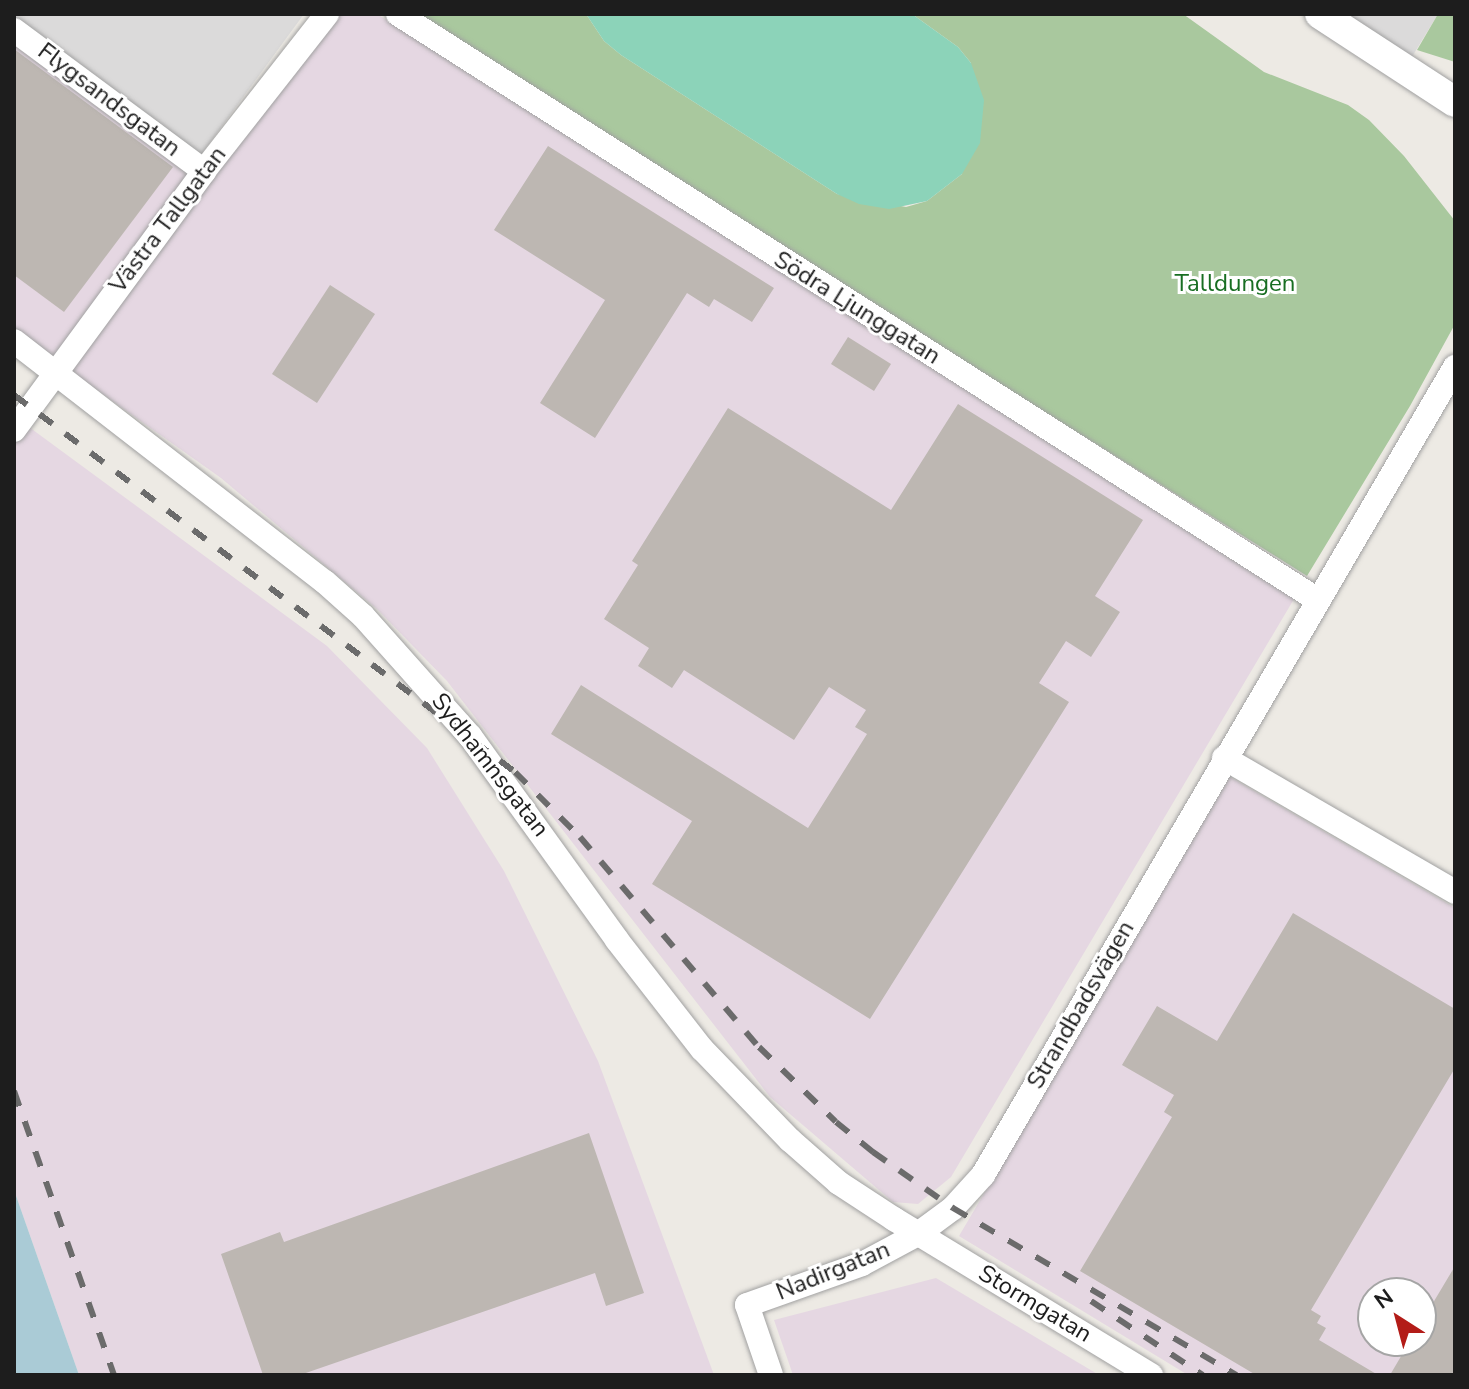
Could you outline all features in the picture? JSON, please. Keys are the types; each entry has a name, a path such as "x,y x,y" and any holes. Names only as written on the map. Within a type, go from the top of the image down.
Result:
{"street":[{"name":"Västra Tallgatan","path":"14,430 204,171 327,14"},
{"name":"Södra Ljunggatan","path":"398,14 1318,600"},
{"path":"1320,14 1452,102"},
{"name":"Flygsandsgatan","path":"14,30 204,171"},
{"name":"Sydhamnsgatan","path":"14,341 325,582 363,616 470,736 617,940 731,1081 839,1183 918,1234"},
{"name":"Strandbadsvägen","path":"918,1234 953,1208 983,1175 1455,367"},
{"path":"1224,758 1455,892"},
{"name":"Nadirgatan","path":"771,1375 747,1305 862,1264 918,1234"},
{"name":"Stormgatan","path":"918,1234 1151,1375"}],"shaded area":[{"path":"14,14 304,14 200,156 14,20"},
{"path":"331,14 377,14 1294,599 951,1177 918,1204 893,1202 770,1097 447,681 377,609 221,478 70,371"},
{"path":"1328,14 1438,14 1407,65"},
{"path":"14,36 192,170 52,362 14,333"},
{"path":"14,416 327,646 427,748 504,871 598,1061 714,1375 79,1375 14,1190"},
{"path":"1230,777 1455,908 1455,1375 1188,1375 959,1236"},
{"path":"936,1278 1099,1375 793,1375 774,1320"}],"green space":[{"name":"Talldungen","path":"409,14 586,14 604,41 621,55 837,194 906,207 927,201 962,174 971,63 958,47 912,14 1183,14 1264,72 1348,105 1369,120 1404,156 1455,221 1455,324 1410,406 1307,576"},
{"path":"586,14 912,14 958,47 971,63 984,100 980,143 962,174 927,201 889,209 859,204 837,194 621,55 604,41"},
{"path":"1438,14 1455,14 1455,62 1417,50"}],"water":[{"path":"14,1190 79,1375 14,1375"}],"building":[{"path":"14,49 173,167 64,312 14,275"},
{"path":"548,146 774,288 752,322 714,299 709,307 687,293 595,438 540,403 605,300 494,230"},
{"path":"330,285 375,314 317,403 272,374"},
{"path":"848,337 891,364 874,391 831,364"},
{"path":"958,404 1143,520 1095,596 1120,612 1091,657 1066,641 1039,683 1069,702 870,1019 652,884 692,821 551,734 581,685 808,828 867,734 855,727 866,710 829,687 794,740 684,670 672,688 638,666 649,648 604,619 638,565 632,561 728,408 891,510"},
{"path":"1293,913 1455,1009 1455,1068 1311,1310 1321,1316 1317,1323 1326,1328 1319,1340 1378,1375 1256,1375 1080,1271 1172,1117 1164,1112 1174,1095 1122,1065 1157,1006 1217,1041"},
{"path":"589,1133 644,1293 606,1306 595,1273 300,1375 263,1375 221,1254 280,1232 284,1242"},
{"path":"1455,1266 1455,1375 1390,1375 1401,1357 1437,1357 1437,1296"}],"railway":[{"path":"14,395 515,772 580,837 759,1047 836,1122 873,1152 953,1208 1236,1375"},
{"path":"14,1091 114,1375"},
{"path":"1091,1301 1203,1375"}]}
